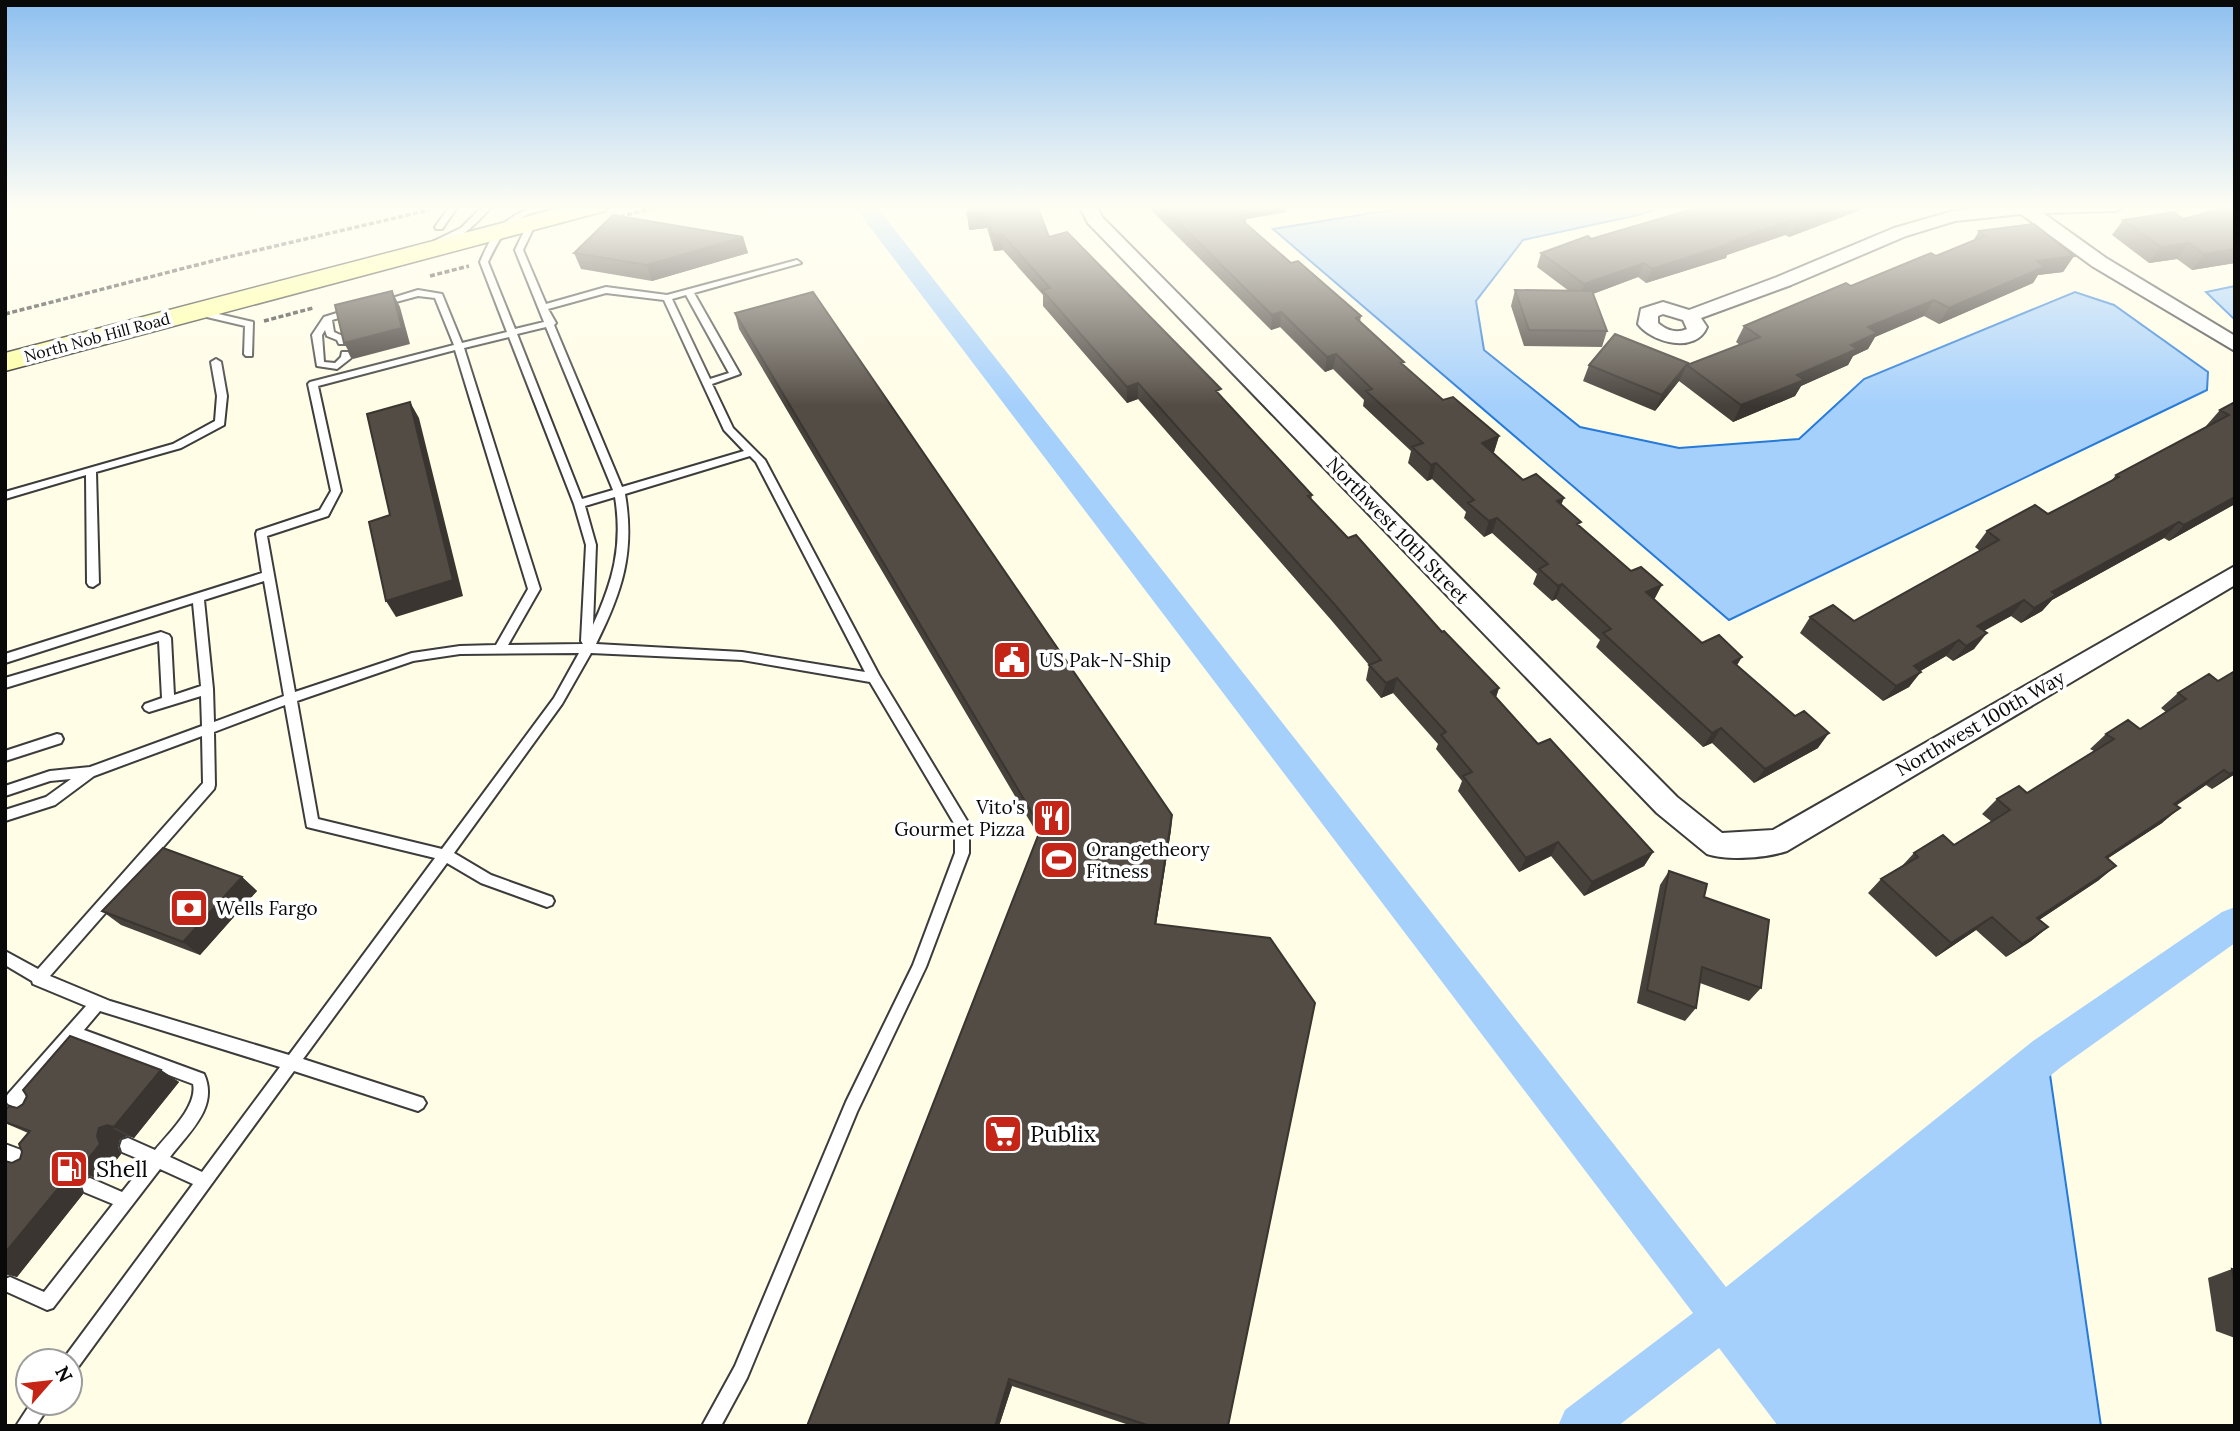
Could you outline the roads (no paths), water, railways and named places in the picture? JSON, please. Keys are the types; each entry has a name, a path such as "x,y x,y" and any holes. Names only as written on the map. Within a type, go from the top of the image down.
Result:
{"main road":[{"name":"North Nob Hill Road","path":"5,340 254,273"},
{"name":"North Nob Hill Road","path":"5,362 344,273"}],"street":[{"name":"Northwest 10th Street","path":"1146,273 1667,806 1717,845"},
{"path":"1690,316 1803,273"},
{"path":"2117,273 2235,345"},
{"name":"Northwest 100th Way","path":"1717,845 1777,842 2235,574"}],"lane":[{"path":"488,273 579,504 591,545 587,648"},
{"path":"83,1347 558,701 587,648 621,573 626,517 619,492 529,273"},
{"path":"544,307 606,290 667,298 761,273"},
{"path":"689,292 735,374 707,383"},
{"path":"376,305 418,293 439,296 459,347 534,589 500,649"},
{"path":"667,298 729,430 761,460 874,678 962,824 962,853 919,967 851,1107 741,1371 711,1426"},
{"path":"364,308 327,319 317,335 316,346 320,364 339,364 459,347 551,323"},
{"path":"196,312 250,324 249,354"},
{"path":"327,319 335,340"},
{"path":"5,496 177,446 220,423 222,396 216,362"},
{"path":"339,364 313,384 336,491 324,513 261,534 266,576 312,823 445,855 486,879 547,901"},
{"path":"579,504 752,452"},
{"path":"92,470 93,583"},
{"path":"5,659 266,576"},
{"path":"38,979 209,785 207,689 198,598"},
{"path":"5,683 161,636 165,638 167,701"},
{"path":"5,791 50,776 90,772 412,657 460,650 587,648 742,656 874,678"},
{"path":"149,707 207,689"},
{"path":"5,755 57,739"},
{"path":"5,816 50,801 90,772"},
{"path":"5,957 38,979 97,1004 291,1065 350,1079 418,1103"},
{"path":"38,1109 9,1103 97,1004"},
{"path":"10,1285 47,1302 198,1108 202,1089 199,1079 71,1032"},
{"path":"128,1146 205,1181"},
{"path":"5,1152 34,1163"},
{"path":"90,1186 125,1201"}],"water":[{"path":"1324,273 1498,273 1476,301 1484,350 1580,427 1679,448 1799,439 1864,379 2075,292 2114,305 2208,372 2207,390 1729,620"},
{"path":"2235,286 2235,320 2206,292"},
{"path":"2047,1054 2101,1426 1807,1426 1723,1317"}],"waterway":[{"path":"917,273 1723,1317"},
{"path":"1723,1317 2047,1054 2235,923"},
{"path":"1581,1426 1723,1317"},
{"path":"1723,1317 1807,1426"}],"place":[{"name":"US Pak-N-Ship","path":"1012,660"},
{"name":"Vito's Gourmet Pizza","path":"1052,818"},
{"name":"Orangetheory Fitness","path":"1059,860"},
{"name":"Wells Fargo","path":"189,908"},
{"name":"Publix","path":"1003,1134"},
{"name":"Shell","path":"69,1169"}]}
